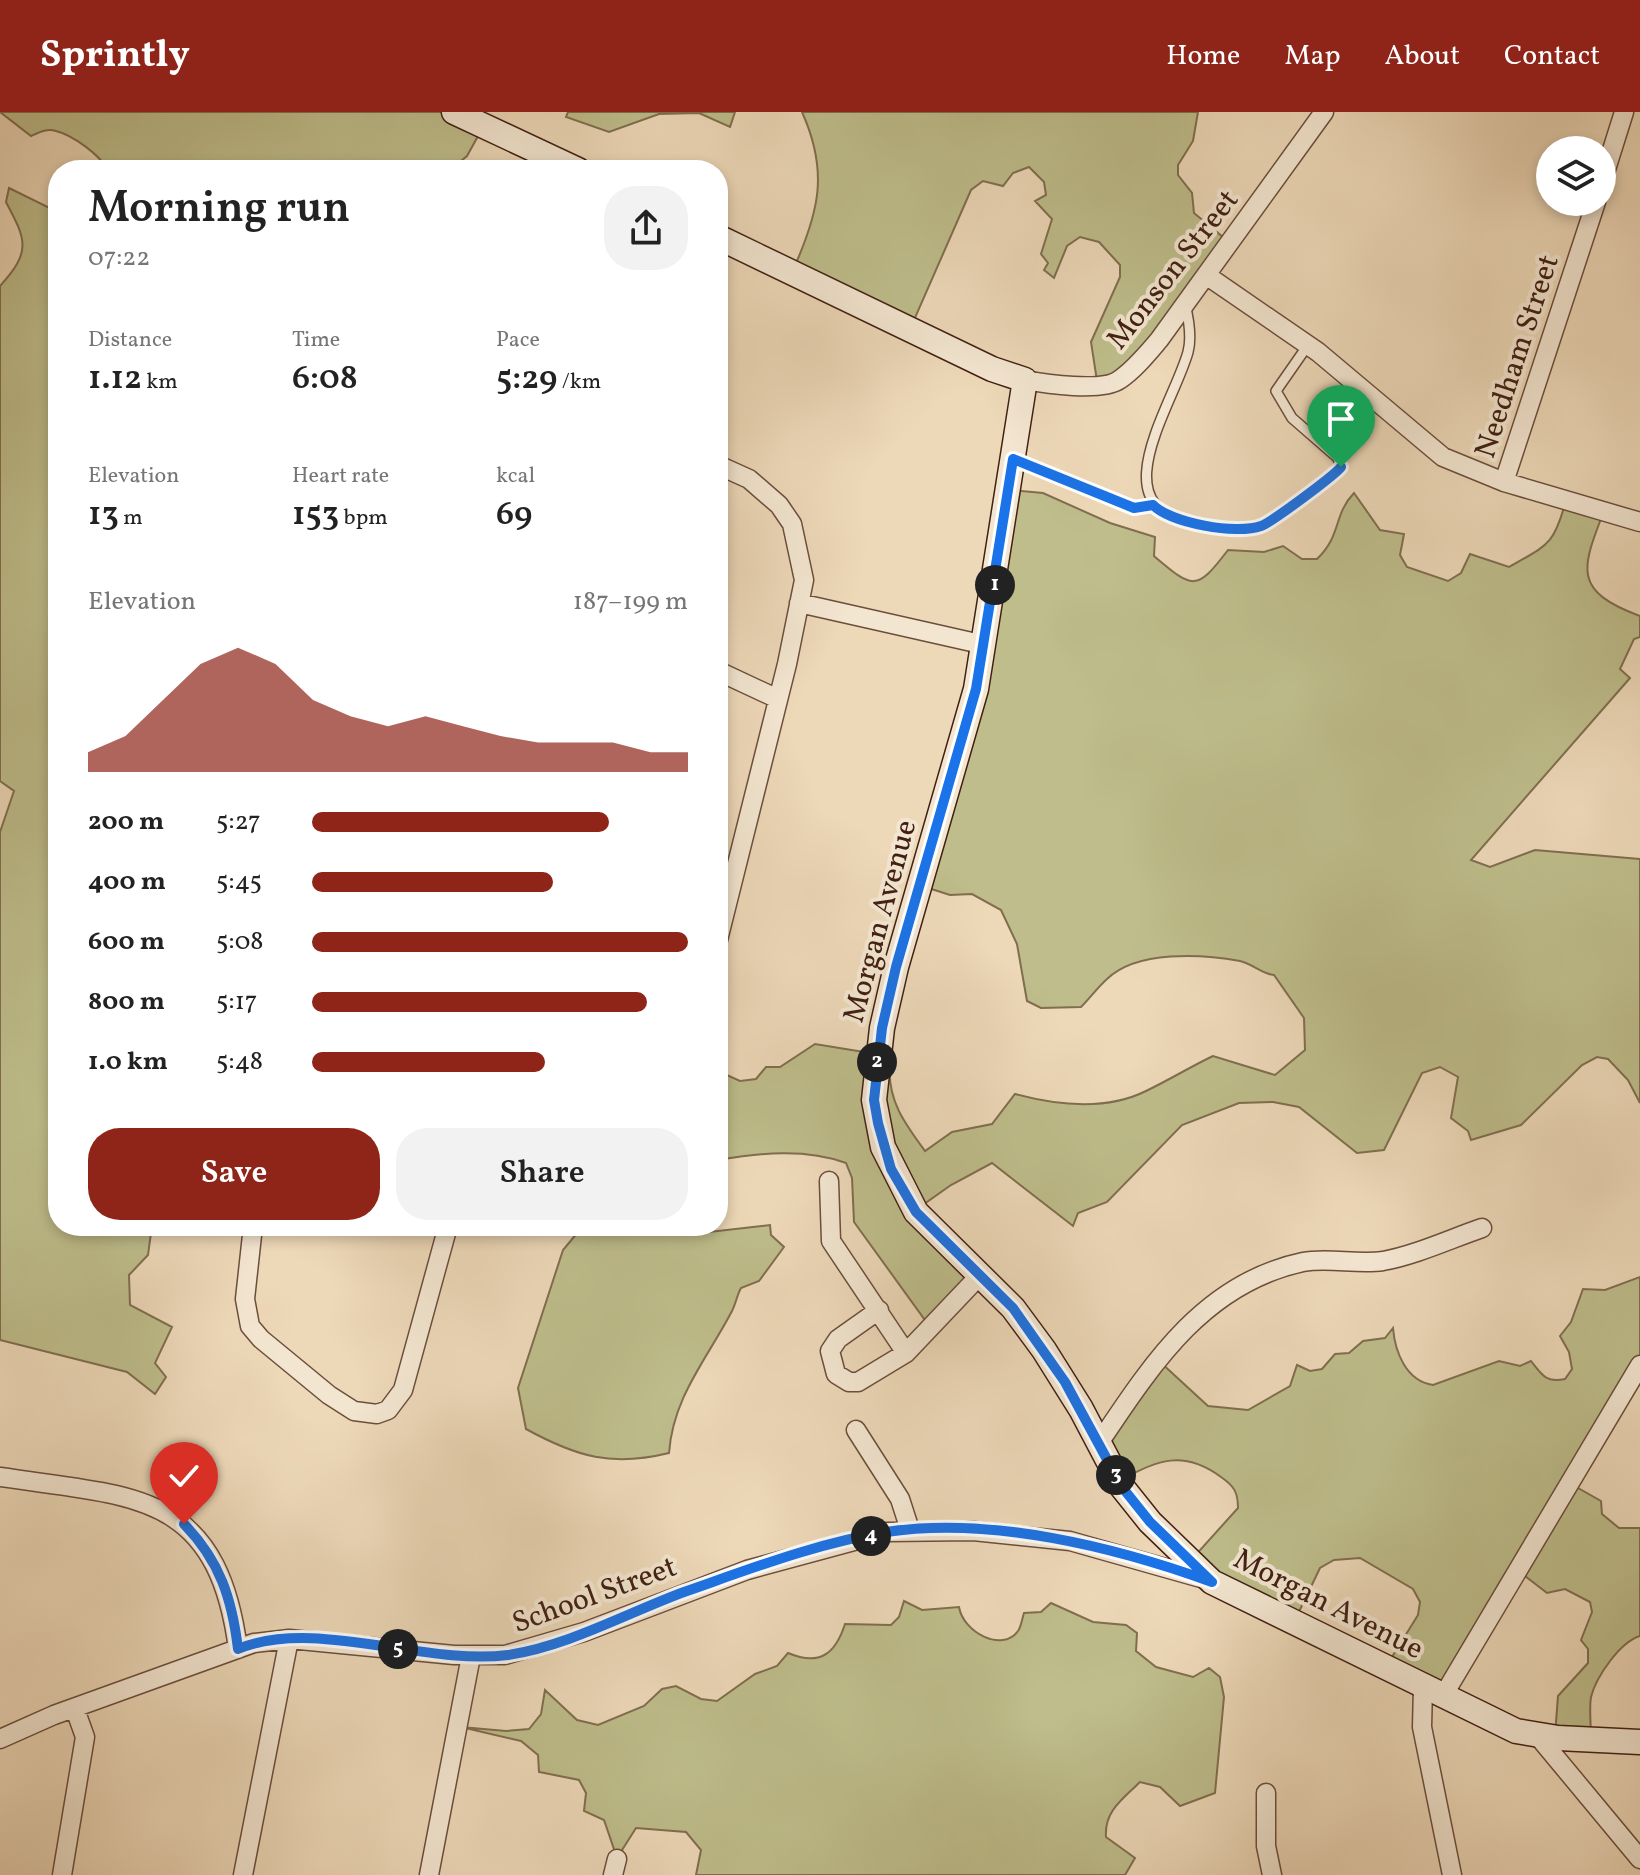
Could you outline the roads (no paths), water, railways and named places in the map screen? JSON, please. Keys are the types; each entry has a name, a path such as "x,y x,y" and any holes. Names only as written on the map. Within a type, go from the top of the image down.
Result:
{"street":[{"path":"454,112 544,160"},
{"name":"Monson Street","path":"1025,380 1083,386 1116,383 1159,340 1324,112"},
{"path":"1616,137 1624,112"},
{"name":"Needham Street","path":"1504,482 1591,216"},
{"path":"728,242 992,369 1025,380"},
{"path":"1206,275 1308,345 1443,457 1504,482 1640,522"},
{"name":"Morgan Avenue","path":"1025,380 985,645 955,768 896,967 882,1028 874,1100 883,1147 903,1191 933,1232 981,1274 1013,1308 1044,1350 1122,1487 1150,1522 1212,1582 1516,1731 1640,1742"},
{"path":"728,470 768,492 792,524 804,580 778,699 728,871"},
{"path":"799,603 985,645"},
{"path":"728,676 778,699"},
{"path":"829,1181 831,1241 906,1353"},
{"path":"1099,1443 1166,1349 1197,1315 1246,1281 1307,1261 1383,1261 1482,1228"},
{"path":"252,1236 245,1299 250,1326 329,1395 354,1411 377,1414 388,1410 403,1390 445,1236"},
{"path":"879,1310 833,1344 830,1358 836,1374 849,1382 858,1382 906,1353 981,1274"},
{"path":"1452,1875 1422,1727 1433,1692 1640,1365"},
{"path":"856,1430 900,1499 910,1530"},
{"path":"0,1477 137,1500 184,1524 207,1548 217,1569 230,1600 238,1649"},
{"name":"School Street","path":"0,1739 254,1643 289,1639 471,1656 517,1653 784,1558 887,1532 973,1531 1070,1541 1212,1582"},
{"path":"243,1875 289,1639"},
{"path":"429,1875 471,1656"},
{"path":"62,1875 85,1737 75,1709"},
{"path":"1537,1735 1640,1859"},
{"path":"1266,1793 1266,1846 1272,1875"}],"lane":[{"path":"1185,304 1190,323 1188,351 1147,462 1146,490 1153,505 1168,518 1248,529 1272,521 1337,472 1341,467 1338,458 1292,418 1276,391 1308,345"},
{"path":"1013,459 1134,508 1153,505"}]}
